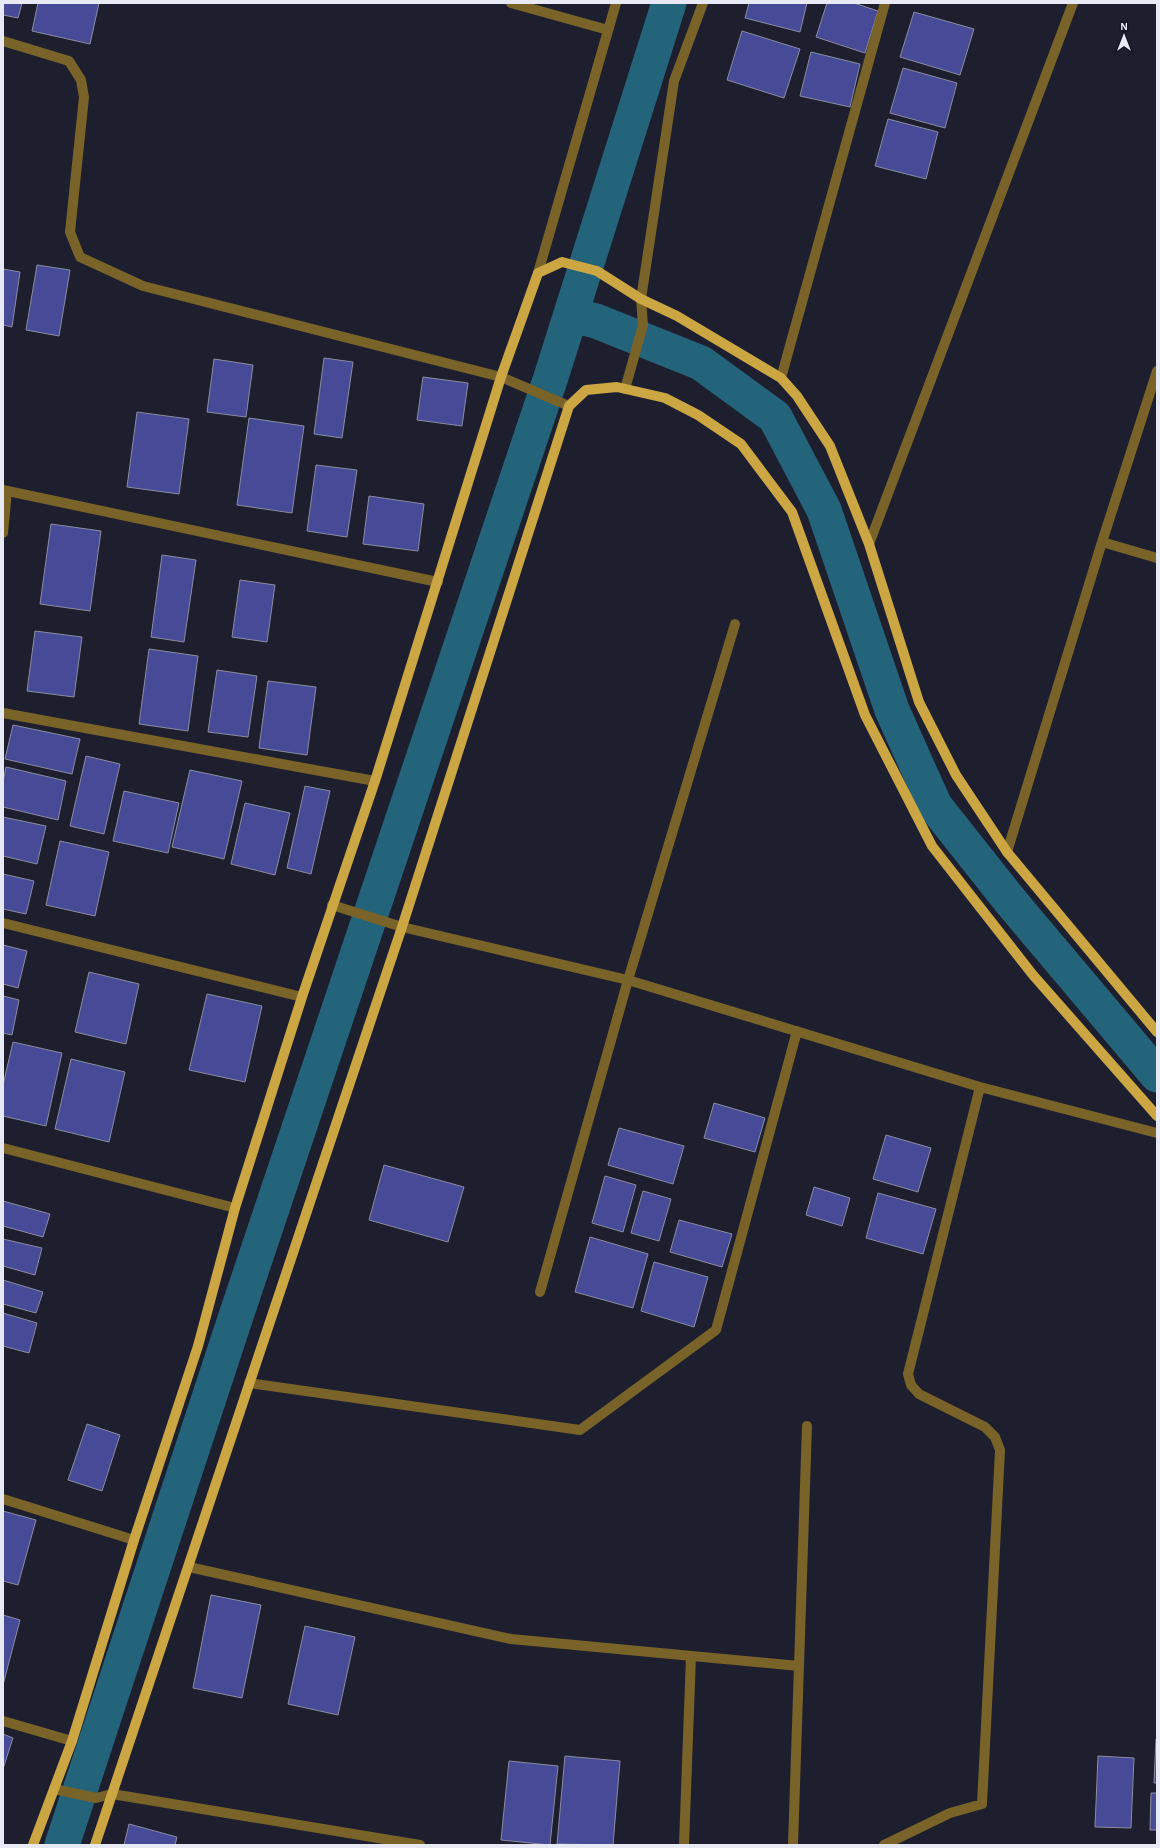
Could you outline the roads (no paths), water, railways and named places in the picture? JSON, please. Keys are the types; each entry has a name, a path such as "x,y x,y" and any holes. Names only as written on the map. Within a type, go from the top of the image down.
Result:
{"main road":[{"path":"33,1845 58,1790 134,1540 198,1346 235,1208 332,905 375,781 501,377 538,273 562,262 597,270 641,299 677,316 781,378 797,396 830,446 870,544 918,702 956,775 1007,852 1157,1032"},
{"path":"95,1845 402,927 569,406 586,390 617,386 665,398 698,415 741,444 792,512 865,715 932,846 1033,975 1157,1116"}],"street":[{"path":"511,3 608,30"},
{"path":"538,273 616,3"},
{"path":"625,389 643,326 641,299 674,81 703,3"},
{"path":"781,378 885,3"},
{"path":"870,544 1073,3"},
{"path":"3,42 69,61 81,80 84,97 70,232 80,257 143,286 501,377 569,406"},
{"path":"1007,852 1102,542 1157,371"},
{"path":"3,533 5,491 438,582"},
{"path":"1102,542 1157,558"},
{"path":"540,1292 628,980 735,624"},
{"path":"3,713 375,781"},
{"path":"332,905 402,927 628,980 980,1087 1157,1133"},
{"path":"3,923 302,997"},
{"path":"249,1383 580,1430 716,1330 797,1031"},
{"path":"884,1845 950,1813 982,1804 1000,1450 995,1437 985,1427 919,1394 911,1385 908,1374 980,1087"},
{"path":"3,1148 235,1208"},
{"path":"792,1845 807,1426"},
{"path":"3,1499 134,1540"},
{"path":"189,1567 512,1639 799,1666"},
{"path":"684,1845 691,1656"},
{"path":"3,1721 72,1741"},
{"path":"58,1790 96,1798 112,1794 420,1845"}],"waterway":[{"path":"62,1845 235,1319 551,377 669,3"},
{"path":"571,315 596,321 701,363 775,417 824,510 892,710 935,806 1012,903 1157,1075"}]}
